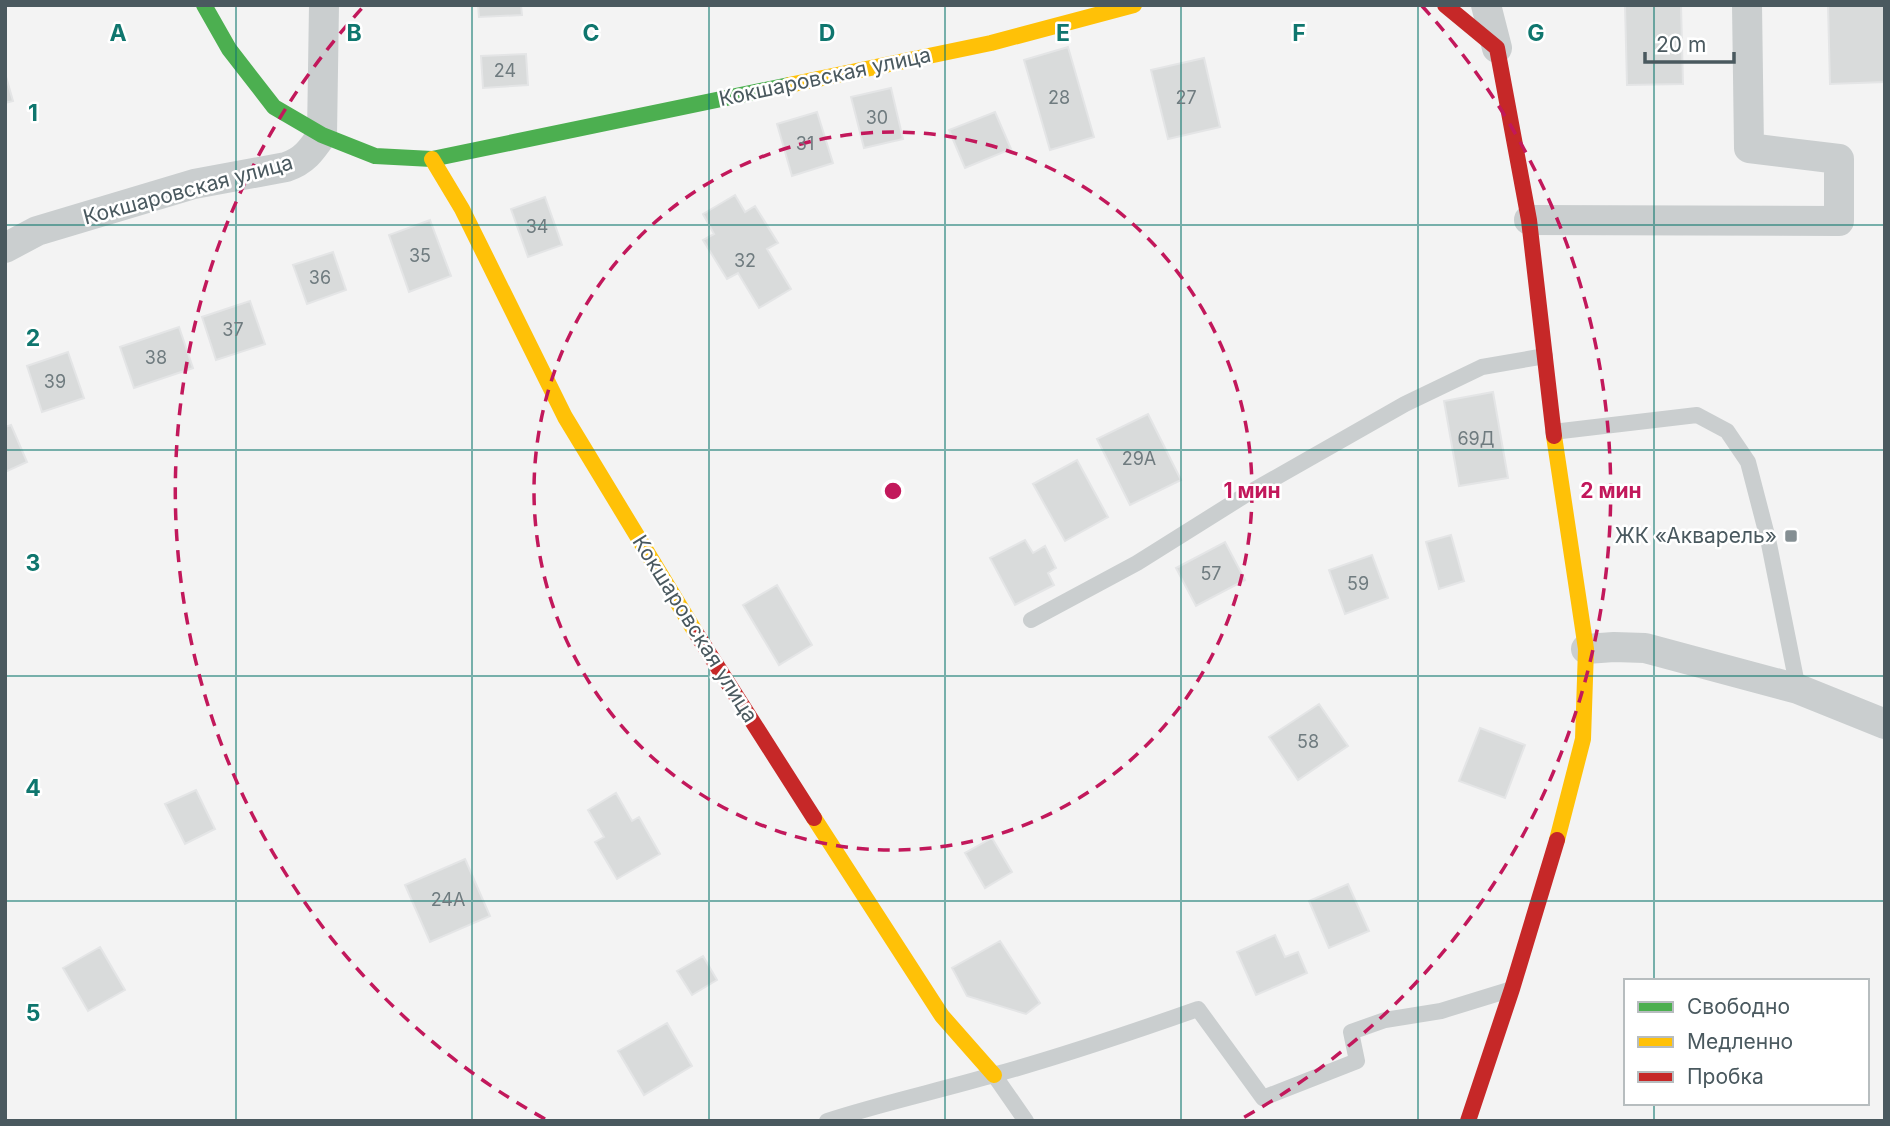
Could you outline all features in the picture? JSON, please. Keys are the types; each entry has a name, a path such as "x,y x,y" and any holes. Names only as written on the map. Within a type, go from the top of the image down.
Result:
{"street":[{"path":"204,5 229,49 274,107 322,135 324,5"},
{"name":"Кокшаровская улица","path":"5,248 37,231 194,184 293,165 311,152 322,135 375,156 432,159 991,43 1134,5"},
{"path":"1445,5 1497,48"},
{"path":"1468,1121 1512,989 1556,843 1583,739 1586,649 1553,432 1529,220 1497,48 1486,5"},
{"path":"1529,220 1839,221 1839,159 1749,148 1747,5"},
{"name":"Кокшаровская улица","path":"432,159 462,209 565,417 722,674 942,1016 994,1075"},
{"path":"1586,649 1645,648 1798,690 1885,724"}],"lane":[{"path":"1031,620 1137,563 1247,494 1405,404 1482,367 1545,356"},
{"path":"1553,432 1697,415 1727,431 1748,462 1768,539 1798,690"},
{"path":"827,1121 1100,1043 1198,1009 1263,1098 1357,1061 1351,1032 1385,1020 1441,1011 1512,989"},
{"path":"994,1075 1026,1121"}],"building":[{"path":"478,5 521,5 522,15 479,17"},
{"path":"1625,5 1681,5 1683,84 1627,85"},
{"path":"1828,5 1884,5 1885,82 1830,84"},
{"path":"1068,47 1094,137 1050,150 1024,60"},
{"path":"526,54 528,85 483,88 481,56"},
{"path":"1204,58 1220,127 1168,139 1151,70"},
{"path":"5,73 13,101 5,103"},
{"path":"891,88 903,139 864,148 851,97"},
{"path":"817,112 833,163 792,176 777,124"},
{"path":"995,112 1011,149 965,168 949,130"},
{"path":"735,195 745,212 755,206 778,243 767,249 791,289 759,308 738,273 727,279 703,240 714,234 703,214"},
{"path":"545,197 562,245 528,257 511,209"},
{"path":"430,220 451,276 409,292 389,235"},
{"path":"333,252 346,290 307,304 293,265"},
{"path":"250,301 265,344 216,360 202,317"},
{"path":"179,327 193,368 134,388 120,347"},
{"path":"68,352 84,398 42,412 27,366"},
{"path":"1493,392 1508,478 1459,486 1444,401"},
{"path":"1148,414 1181,480 1130,505 1097,439"},
{"path":"11,425 27,462 5,472 5,427"},
{"path":"1077,460 1108,517 1065,541 1033,484"},
{"path":"1451,535 1464,581 1439,589 1426,542"},
{"path":"1025,540 1033,553 1045,546 1056,568 1048,573 1054,585 1015,605 990,558"},
{"path":"1225,542 1245,580 1196,606 1176,568"},
{"path":"1372,555 1388,598 1345,614 1329,570"},
{"path":"777,585 812,645 779,665 743,605"},
{"path":"1319,704 1348,746 1298,780 1269,737"},
{"path":"1480,728 1525,745 1505,798 1459,781"},
{"path":"196,790 215,829 185,844 165,804"},
{"path":"616,793 632,821 639,817 660,854 617,879 595,842 604,837 588,810"},
{"path":"992,838 1012,872 985,888 965,853"},
{"path":"465,859 490,916 430,942 405,885"},
{"path":"1348,884 1369,931 1329,948 1309,901"},
{"path":"1275,935 1285,957 1298,952 1307,973 1256,995 1237,952"},
{"path":"1000,941 1040,1003 1026,1014 967,996 952,968"},
{"path":"100,947 125,990 88,1011 63,968"},
{"path":"703,956 717,980 692,995 677,971"},
{"path":"667,1023 692,1066 644,1095 618,1051"}],"traffic: fast":[{"path":"204,5 229,49 274,107 322,135 375,156 432,159 789,85"}],"traffic: slow":[{"path":"789,85 991,43 1134,5"},
{"path":"432,159 462,209 565,417 696,633"},
{"path":"1554,436 1586,649 1583,739 1557,840"},
{"path":"814,818 942,1016 994,1075"}],"traffic: jam":[{"path":"1445,5 1497,48 1529,220 1554,436"},
{"path":"696,633 814,818"},
{"path":"1468,1121 1557,840"}],"place":[{"name":"ЖК «Акварель»","path":"1791,536"}]}
